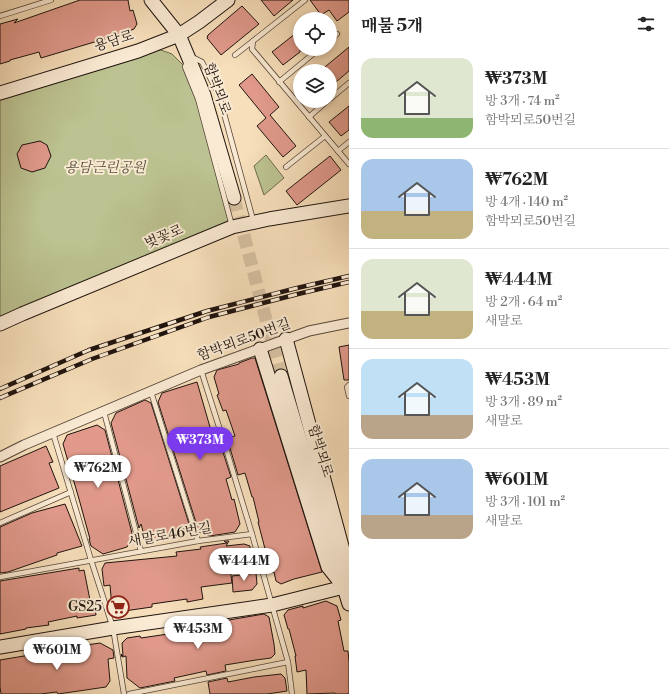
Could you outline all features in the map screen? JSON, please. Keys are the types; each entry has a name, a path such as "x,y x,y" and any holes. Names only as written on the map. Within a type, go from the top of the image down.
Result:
{"street":[{"name":"함박뫼로","path":"151,0 179,35 187,54 204,95 234,198"},
{"name":"용담로","path":"0,93 138,51 179,35 228,0"},
{"name":"벚꽃로","path":"0,324 232,227 349,206"},
{"name":"함박뫼로50번길","path":"0,457 201,370 309,331 349,323"},
{"path":"286,339 346,561 347,588"},
{"path":"260,349 328,567 347,588"},
{"name":"함박뫼로","path":"281,376 347,588 349,604"},
{"path":"0,647 272,604 347,588"}],"lane":[{"path":"0,15 51,0"},
{"path":"235,55 305,0"},
{"path":"253,41 252,49 349,164"},
{"path":"232,227 198,99 185,67 187,54 202,62 219,95 254,222"},
{"path":"280,82 311,56"},
{"path":"337,93 349,83"},
{"path":"309,116 319,108"},
{"path":"286,167 325,136"},
{"path":"338,151 349,142"},
{"path":"201,370 228,452 272,604 288,662 292,694"},
{"path":"348,396 347,387 349,385"},
{"path":"151,392 198,541"},
{"path":"104,412 141,551"},
{"path":"54,433 91,560 113,628 124,694"},
{"path":"0,523 71,492"},
{"name":"새말로46번길","path":"0,577 198,541 252,534"},
{"path":"129,694 288,662"}],"green space":[{"name":"용담근린공원","path":"161,50 172,54 185,67 198,99 232,227 0,324 0,93 138,51"},
{"path":"266,155 284,178 264,195 254,166"}],"building":[{"path":"80,0 128,0 130,11 133,10 137,24 134,29 121,34 41,58 39,52 0,64 0,24 18,19 14,23"},
{"path":"261,0 293,0 274,16"},
{"path":"310,0 349,0 349,12 337,21 337,12 330,12 329,10 326,12 319,12"},
{"path":"242,6 259,24 221,55 207,38 208,35"},
{"path":"293,36 293,56 295,56 283,65 272,52"},
{"path":"349,47 349,71 337,81 337,64 328,64"},
{"path":"252,74 279,107 270,115 296,146 283,157 257,126 266,118 239,85"},
{"path":"349,106 349,130 341,136 329,122"},
{"path":"40,141 47,145 51,156 45,168 32,172 21,168 17,154 22,145"},
{"path":"330,156 341,170 297,205 286,191"},
{"path":"349,345 349,380 344,380 339,347"},
{"path":"255,358 322,572 281,584 276,581 274,572 271,572 253,497 245,473 238,475 227,438 235,436 226,410 223,411 217,395 219,394 214,377 217,370 239,364"},
{"path":"197,382 214,441 219,440 231,477 226,479 232,500 234,499 240,524 235,532 210,536 199,532 158,402 162,393"},
{"path":"145,400 151,403 190,527 180,529 182,535 167,538 167,536 146,542 141,524 139,528 111,423 116,413"},
{"path":"97,425 105,430 133,537 127,547 103,554 91,546 63,444 67,435"},
{"path":"46,446 53,462 49,463 59,488 0,512 0,466"},
{"path":"65,504 82,546 57,553 57,555 8,572 0,573 0,527 32,513"},
{"path":"224,541 229,541 226,546 244,544 250,546 250,554 229,560 232,583 201,587 203,599 187,602 187,599 152,604 152,607 118,613 112,609 110,585 104,586 102,569 105,563 177,556 176,552 201,549 200,547 227,543"},
{"path":"79,568 79,571 84,570 90,600 94,600 96,615 77,618 77,616 48,622 49,625 26,628 0,634 0,581"},
{"path":"256,573 257,584 252,590 233,592 232,576"},
{"path":"326,601 337,606 341,620 338,621 344,651 348,651 349,694 307,694 306,670 297,672 296,656 284,615 288,610 303,606 303,608"},
{"path":"264,614 269,617 274,644 275,654 271,658 225,665 226,671 207,675 206,671 174,678 175,681 140,688 127,678 126,656 122,657 121,654 123,656 122,643 127,638 140,636 141,638 168,634 223,623 223,621"},
{"path":"100,643 113,650 114,658 108,659 110,681 106,687 58,694 57,692 40,694 1,694 0,660"},
{"path":"281,674 285,678 287,691 267,694 210,694 208,682 227,678 228,682"}],"tunnel":[{"path":"234,198 281,376"}],"railway":[{"path":"0,389 89,350 207,311 349,276"},
{"path":"0,398 92,359 209,317 349,282"}],"place":[{"name":"GS25","path":"118,607"}]}
